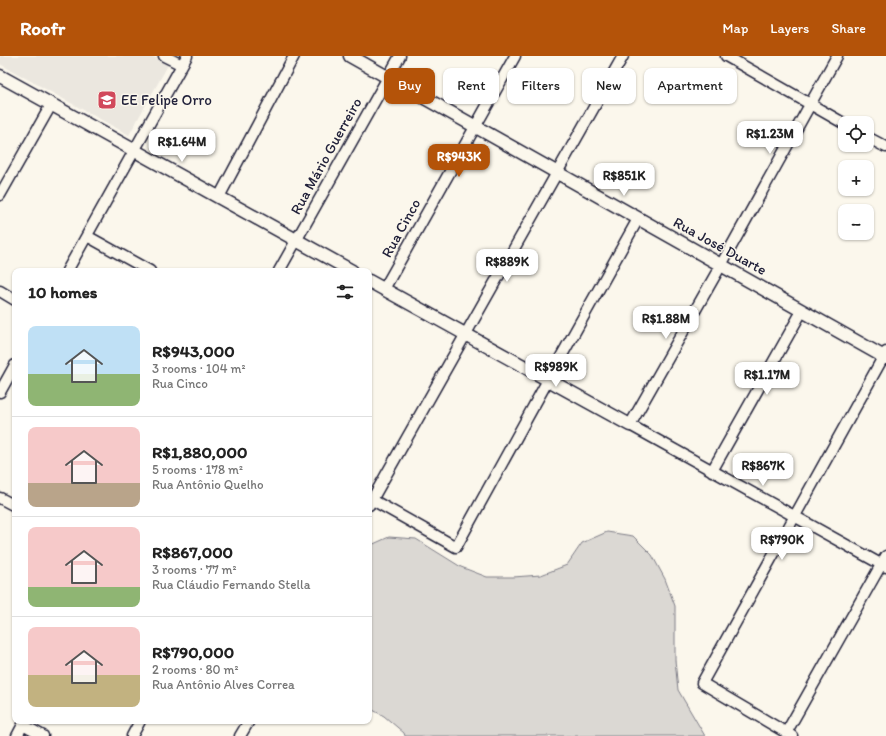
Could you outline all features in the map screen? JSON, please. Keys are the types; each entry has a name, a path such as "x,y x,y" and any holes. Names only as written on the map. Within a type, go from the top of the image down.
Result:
{"street":[{"path":"164,56 182,65"},
{"path":"69,268 187,56"},
{"path":"219,197 294,56"},
{"name":"Rua José Duarte","path":"350,56 384,76"},
{"name":"Rua Mário Guerreiro","path":"393,68 400,56"},
{"name":"Rua Cinco","path":"384,289 515,56"},
{"path":"372,498 623,56"},
{"path":"726,56 838,120"},
{"path":"630,425 722,265 837,56"},
{"path":"0,76 347,268"},
{"name":"Rua Mário Guerreiro","path":"281,268 384,85"},
{"path":"0,195 51,104"},
{"name":"Rua José Duarte","path":"434,104 802,311 885,356"},
{"path":"874,141 886,147"},
{"path":"372,502 456,547 638,219"},
{"path":"87,236 145,268"},
{"path":"372,283 712,471 795,516 884,562 789,734 702,683 795,516 885,356"},
{"path":"0,291 12,298"},
{"path":"712,471 802,311"},
{"path":"0,392 12,370"},
{"path":"0,498 12,504"},
{"path":"17,736 23,724"},
{"path":"25,724 43,736"},
{"path":"132,736 138,724"},
{"path":"240,736 247,724"}],"shaded area":[{"name":"EE Felipe Orro","path":"0,56 152,56 168,65 129,135 0,64"},
{"path":"607,532 633,536 652,555 665,579 675,606 675,660 678,690 705,736 405,736 404,733 384,716 372,710 372,545 389,537 416,539 461,567 487,577 513,577 541,575 567,565 582,543"}],"place":[{"name":"EE Felipe Orro","path":"107,100"}]}
